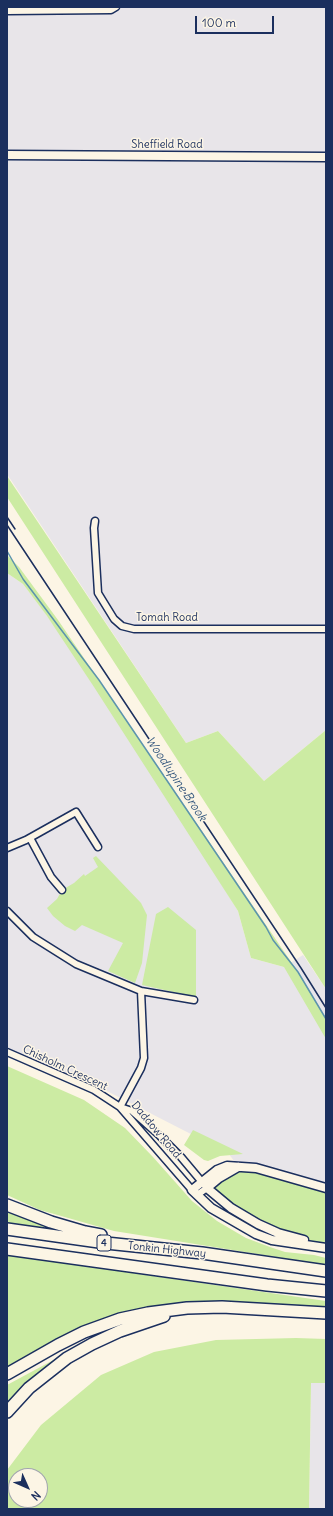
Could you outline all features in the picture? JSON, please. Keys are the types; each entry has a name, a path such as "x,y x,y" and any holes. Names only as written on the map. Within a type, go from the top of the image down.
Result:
{"highway":[{"path":"7,1202 38,1217"},
{"path":"7,1205 85,1232 202,1254"},
{"name":"Tonkin Highway","path":"7,1229 326,1271"},
{"name":"Tonkin Highway","path":"7,1249 267,1285 326,1290"},
{"path":"7,1374 58,1345 97,1327 120,1319 148,1313 187,1308 222,1307 326,1313"},
{"path":"7,1412 29,1388 46,1373 67,1358 120,1331 187,1308"}],"main road":[{"name":"Sheffield Road","path":"7,155 326,157"},
{"path":"194,1192 238,1167 256,1168 326,1188"},
{"name":"Daddow Road","path":"204,1185 232,1208 258,1224 278,1233 323,1247"},
{"name":"Daddow Road","path":"194,1192 211,1208 256,1234 272,1240 323,1247"}],"street":[{"path":"7,10 111,10 116,7"},
{"name":"Tomah Road","path":"95,521 94,528 98,593 114,619 122,626 134,629 326,629"},
{"path":"7,848 30,838 76,812 98,847"},
{"path":"30,838 51,877 62,890"},
{"path":"7,911 33,937 76,964 141,991 194,1000"},
{"path":"120,1107 141,1068 144,1058 141,991"},
{"name":"Chisholm Crescent","path":"7,1052 94,1090 120,1107"},
{"name":"Daddow Road","path":"120,1107 132,1111 160,1136 204,1185"},
{"name":"Daddow Road","path":"120,1107 194,1192"}],"shaded area":[{"path":"7,7 326,7 326,730 264,781 218,731 186,743 7,474"},
{"path":"7,573 23,584 96,681 238,911 251,958 284,967 303,955 326,989 326,1193 241,1170 228,1153 99,1087 93,1092 7,1057"},
{"path":"311,1383 326,1383 326,1509 309,1509"}],"green space":[{"path":"7,476 186,743 218,731 264,781 326,730 326,989 7,497"},
{"path":"7,555 19,567 58,620 298,972 326,1019 326,1039 284,967 251,958 238,911 47,616 23,584 7,573"},
{"path":"96,856 141,903 147,915 142,963 135,983 108,971 123,943 82,925 75,931 65,926 53,916 47,908 57,899 62,890 74,883 84,874 85,876 98,867 93,858"},
{"path":"168,907 196,930 196,997 142,985 156,914"},
{"path":"7,1066 84,1100 125,1128 192,1201 217,1221 246,1238 270,1247 285,1252 314,1255 326,1258 326,1265 114,1231 40,1210 7,1195"},
{"path":"193,1130 243,1154 220,1156 208,1161 204,1160 184,1145"},
{"path":"239,1167 326,1188 326,1248 278,1233 207,1188"},
{"path":"7,1209 84,1237 7,1224"},
{"path":"7,1255 326,1301 326,1307 166,1306 32,1355 7,1368"},
{"path":"296,1338 326,1339 326,1383 311,1383 309,1509 7,1509 8,1469 8,1508 48,1508 48,1468 9,1468 41,1425 101,1375 154,1352 216,1340"},
{"path":"72,1350 7,1411 7,1385"}],"waterway":[{"name":"Woodlupine Brook","path":"7,551 23,579 99,680 266,927 273,940 298,972 326,1019"}],"railway":[{"path":"7,517 15,529"},
{"path":"7,525 326,1008"}]}
